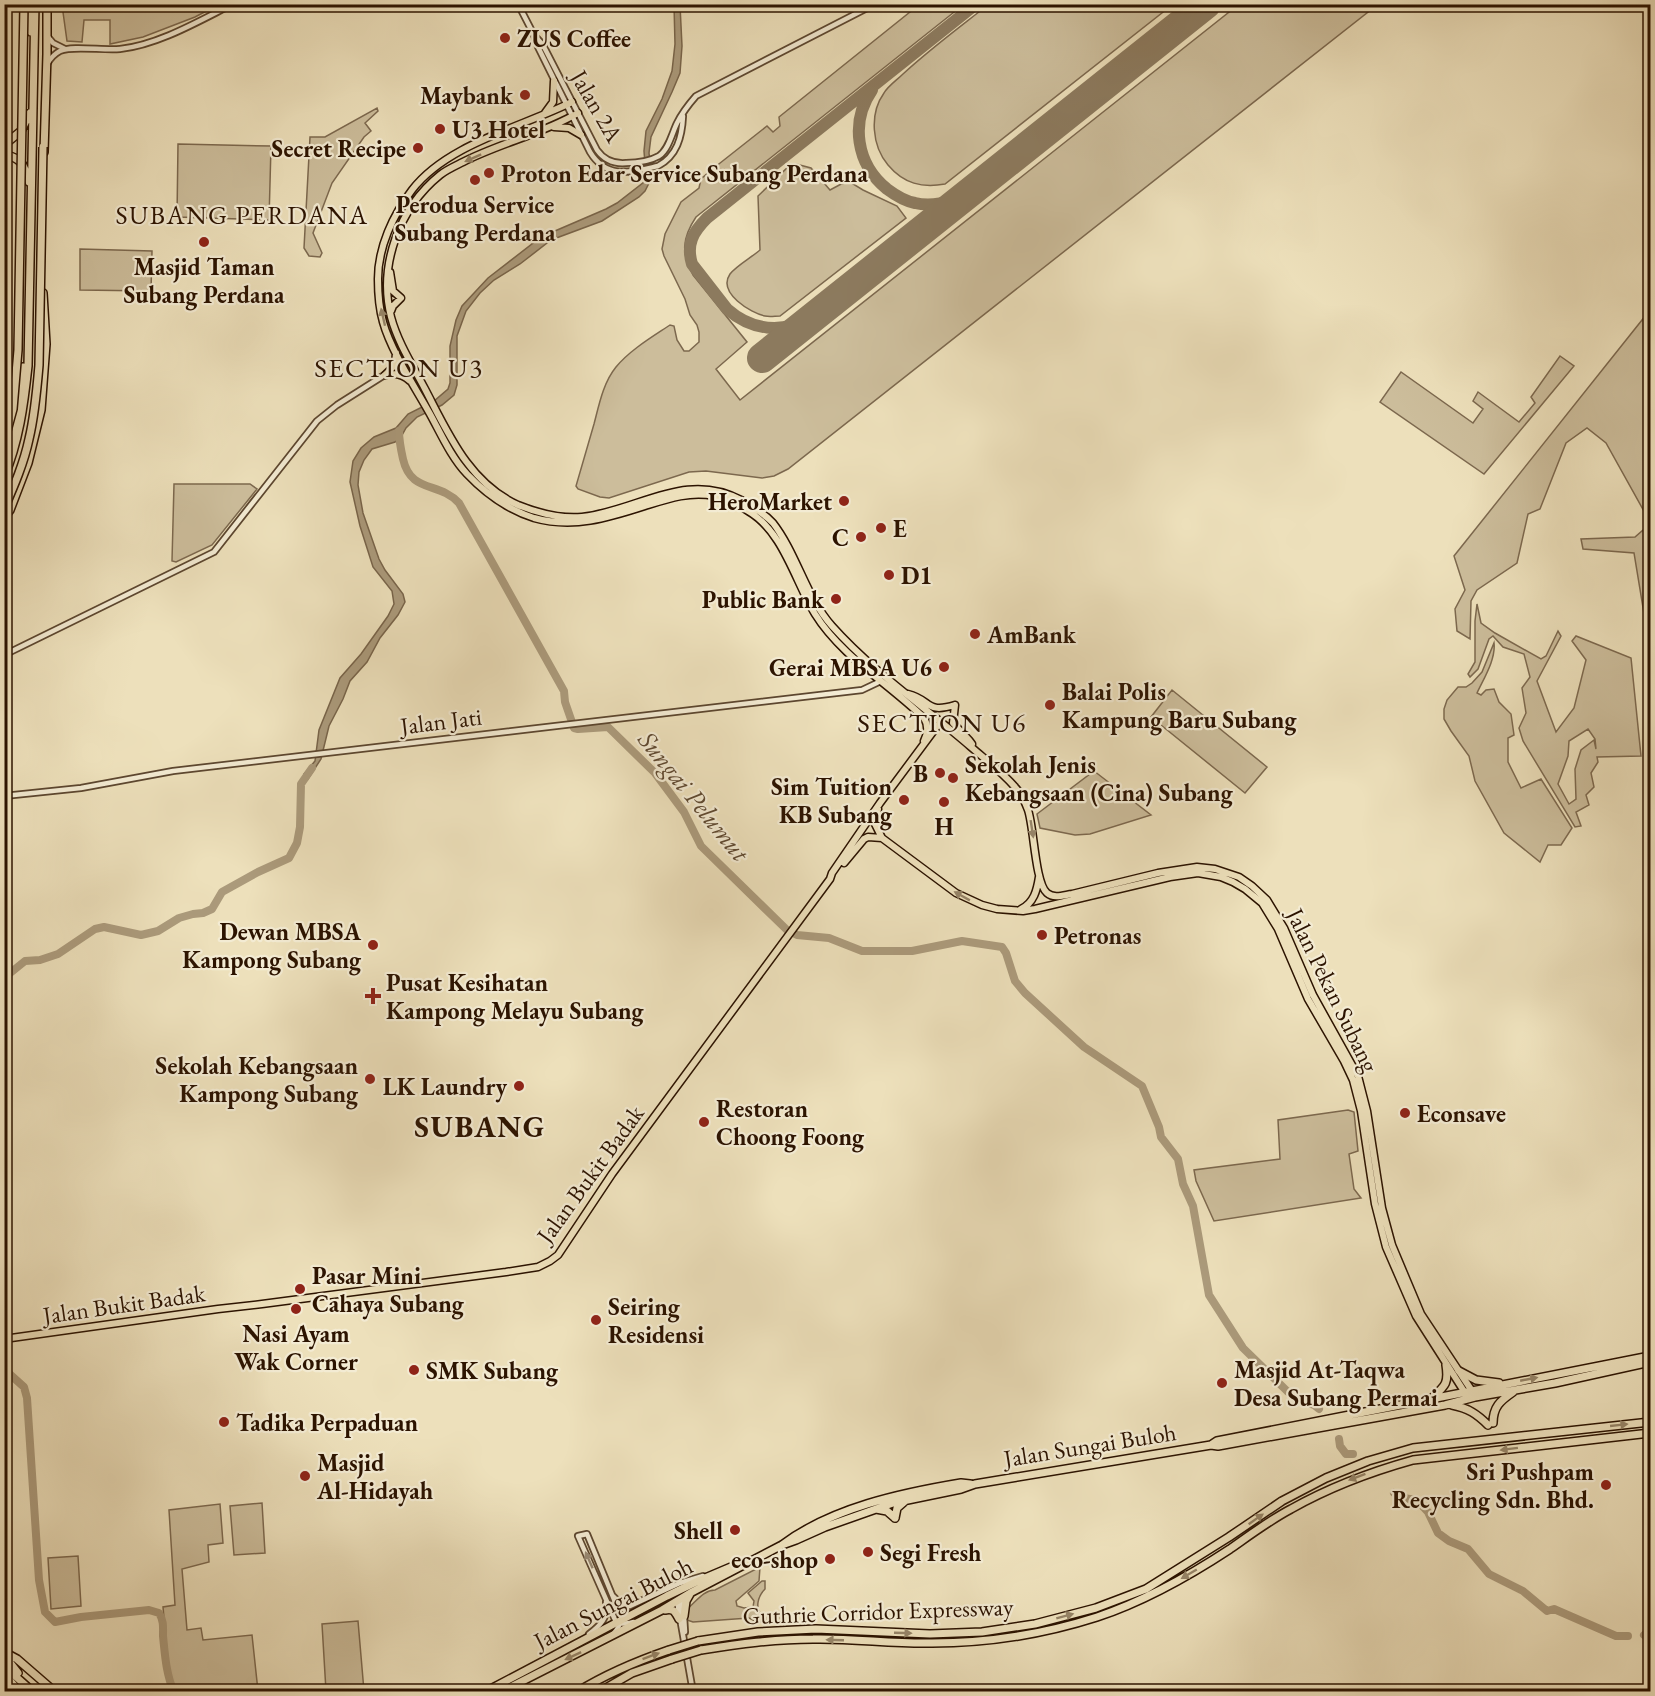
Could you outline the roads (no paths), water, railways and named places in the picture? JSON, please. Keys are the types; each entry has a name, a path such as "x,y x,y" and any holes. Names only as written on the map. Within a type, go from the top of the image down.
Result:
{"highway":[{"path":"26,4 31,38"},
{"path":"4,442 13,408 17,361 26,4"},
{"path":"4,465 14,431 25,353 31,38 34,4"},
{"path":"4,477 12,458 24,407 28,366 34,4"},
{"path":"4,509 22,463 35,411 41,334 45,186 46,4"},
{"path":"4,509 17,478 29,439 39,364 46,4"},
{"path":"45,186 47,54"},
{"path":"4,145 21,131 30,113"},
{"path":"4,154 17,158 21,162 25,167 29,182"},
{"path":"4,518 10,510 28,463 41,410 46,344 42,281"},
{"name":"Jalan Sungai Buloh","path":"501,1692 608,1639 761,1555 825,1527 874,1509 975,1484 1211,1445 1218,1446 1445,1405 1502,1384 1650,1356"},
{"name":"Jalan Sungai Buloh","path":"1211,1445 1217,1441 1431,1398 1515,1390 1650,1362"},
{"path":"1431,1398 1447,1382 1446,1365"},
{"path":"1460,1371 1476,1380 1502,1384"},
{"path":"1445,1405 1470,1410 1490,1424 1497,1404 1515,1390"},
{"name":"Guthrie Corridor Expressway","path":"577,1692 596,1680 633,1663 669,1650 698,1641 758,1632 816,1629 930,1634 982,1632 1035,1624 1096,1608 1146,1589 1229,1538 1282,1501 1326,1478 1368,1461 1413,1448 1650,1422"},
{"name":"Guthrie Corridor Expressway","path":"599,1692 632,1673 672,1659 701,1650 759,1641 814,1639 943,1643 998,1639 1055,1629 1099,1616 1145,1598 1188,1576 1298,1505 1336,1485 1377,1470 1413,1460 1650,1433"},
{"name":"Jalan Sungai Buloh","path":"782,1545 794,1536 831,1518 891,1497 961,1483 975,1484"},
{"path":"874,1509 887,1511 895,1518 897,1508 910,1499"},
{"name":"Jalan Sungai Buloh","path":"485,1692 667,1596 761,1555"},
{"path":"667,1596 678,1599 683,1592 698,1581"},
{"path":"682,1618 686,1601 692,1592"},
{"path":"662,1610 671,1609 682,1618"},
{"path":"4,1654 24,1683"},
{"path":"4,1654 17,1659 55,1692"},
{"path":"4,1666 33,1692"},
{"path":"4,1674 20,1692"},
{"path":"4,1683 10,1692"}],"main road":[{"path":"543,116 553,102 554,81"},
{"path":"420,396 395,351 383,322 380,306 378,282 381,258 391,224 414,187 435,168 465,148 569,103"},
{"path":"551,112 558,116 556,125"},
{"path":"575,115 556,125 465,160 440,175 410,209 394,241 387,282 387,298 391,314 399,339 428,394 452,453 466,472 487,493 512,509 563,524 611,517 674,496 690,494 713,495 751,512 771,530 824,627 873,675 920,714 927,723 927,734 921,750"},
{"path":"546,128 569,128 581,135"},
{"path":"389,260 392,287 401,298 393,306 391,314"},
{"path":"378,282 387,298"},
{"path":"385,375 395,366 395,351"},
{"path":"385,375 396,374 408,379 464,460 492,489 515,504 564,518 584,517 673,491 715,490 735,497 765,515 775,525 819,609 830,625 873,667 942,721 1018,790 1031,823 1039,877 1035,896 1026,906 1017,910"},
{"path":"904,693 919,697 936,708 955,705 953,723 969,740 972,748"},
{"name":"Jalan Bukit Badak","path":"4,1339 493,1274 544,1264 558,1255 612,1174 790,934 830,879 880,803 942,721"},
{"path":"932,734 941,731 953,732"},
{"path":"880,803 875,824 882,838"},
{"path":"830,879 861,841 868,837 882,838"},
{"name":"Jalan Pekan Subang","path":"882,838 956,893 997,909 1035,909 1170,877 1198,873 1221,877 1233,882 1262,903 1278,929 1308,999 1353,1080 1361,1112 1375,1204 1386,1247 1416,1316 1446,1365 1470,1395"},
{"name":"Jalan Pekan Subang","path":"1039,877 1047,893 1059,896 1158,873 1197,867 1227,872 1239,877 1267,900 1284,928 1312,994 1358,1077 1367,1111 1382,1208 1392,1245 1421,1314 1460,1371 1470,1395"}],"street":[{"path":"46,32 53,43 66,49 121,49 195,24 233,4"},
{"path":"518,4 554,81 569,103"},
{"path":"684,113 696,96 874,4"},
{"name":"Jalan 2A","path":"534,35 543,45 575,115 601,156 616,163 639,162 655,158 664,151 684,113"},
{"path":"47,64 54,55 66,49"},
{"name":"Jalan 2A","path":"575,115 581,135 595,161 615,172 658,166 669,159 675,150 684,113"},
{"path":"4,655 214,552 317,421 337,405 410,360"},
{"path":"868,688 873,675"},
{"name":"Jalan Jati","path":"4,796 81,788 173,771 862,690 881,681"},
{"path":"608,1639 615,1632 619,1621 611,1594 587,1534 579,1536 605,1596 619,1621"},
{"path":"611,1594 620,1603 630,1606 680,1583 723,1570"},
{"path":"569,1648 601,1624 607,1610 605,1596"},
{"path":"678,1599 693,1692"},
{"path":"619,1621 630,1623 648,1617"}],"waterway":[{"name":"Sungai Pelumut","path":"399,431 403,459 412,478 451,496 459,503 564,691 565,702 574,728 608,727 655,773 684,812 701,846 787,930 797,935 829,938 862,951 912,951 962,941 1002,947 1015,981 1025,993 1084,1047 1142,1086 1161,1137 1178,1159 1183,1184 1193,1206 1209,1295 1243,1348 1287,1391 1300,1401 1319,1409"},
{"path":"4,978 25,961 40,960 58,954 95,929 104,927 141,935 158,931 179,918 203,913 212,909 222,892 289,858 297,843 300,827 301,784 312,768"},
{"path":"4,1369 24,1387 27,1398 39,1580 45,1612 55,1622 149,1610 159,1613 163,1624 165,1657 174,1692"},
{"name":"Sungai Pelumut","path":"1339,1439 1340,1446 1346,1454 1353,1454"},
{"name":"Sungai Pelumut","path":"1394,1493 1403,1498 1417,1500 1428,1512 1438,1533 1449,1541 1468,1549 1489,1574 1523,1591 1547,1611 1554,1609 1616,1636 1628,1636"},
{"name":"Sungai Pelumut","path":"1644,1635 1650,1640"}],"place":[{"name":"ZUS Coffee","path":"505,38"},
{"name":"Maybank","path":"525,95"},
{"name":"U3 Hotel","path":"440,129"},
{"name":"Secret Recipe","path":"418,148"},
{"name":"Proton Edar Service Subang Perdana","path":"489,173"},
{"name":"Perodua Service Subang Perdana","path":"475,180"},
{"name":"Masjid Taman Subang Perdana","path":"204,242"},
{"name":"HeroMarket","path":"844,501"},
{"name":"E","path":"881,528"},
{"name":"C","path":"861,537"},
{"name":"D1","path":"889,575"},
{"name":"Public Bank","path":"836,599"},
{"name":"AmBank","path":"975,634"},
{"name":"Gerai MBSA U6","path":"944,667"},
{"name":"Balai Polis Kampung Baru Subang","path":"1050,705"},
{"name":"B","path":"940,773"},
{"name":"Sekolah Jenis Kebangsaan (Cina) Subang","path":"953,778"},
{"name":"Sim Tuition KB Subang","path":"904,800"},
{"name":"H","path":"944,802"},
{"name":"Petronas","path":"1042,935"},
{"name":"Dewan MBSA Kampong Subang","path":"373,945"},
{"name":"Pusat Kesihatan Kampong Melayu Subang","path":"373,996"},
{"name":"Sekolah Kebangsaan Kampong Subang","path":"370,1079"},
{"name":"LK Laundry","path":"519,1086"},
{"name":"Econsave","path":"1405,1113"},
{"name":"Restoran Choong Foong","path":"704,1122"},
{"name":"Pasar Mini Cahaya Subang","path":"300,1289"},
{"name":"Nasi Ayam Wak Corner","path":"296,1309"},
{"name":"Seiring Residensi","path":"596,1320"},
{"name":"SMK Subang","path":"414,1370"},
{"name":"Masjid At-Taqwa Desa Subang Permai","path":"1222,1383"},
{"name":"Tadika Perpaduan","path":"224,1422"},
{"name":"Masjid Al-Hidayah","path":"305,1476"},
{"name":"Sri Pushpam Recycling Sdn. Bhd.","path":"1606,1485"},
{"name":"Shell","path":"735,1530"},
{"name":"Segi Fresh","path":"868,1552"},
{"name":"eco-shop","path":"830,1559"}],"district":[{"name":"SUBANG PERDANA","path":"242,215"},
{"name":"SECTION U3","path":"399,367"},
{"name":"SECTION U6","path":"942,722"},
{"name":"SUBANG","path":"480,1126"}]}
